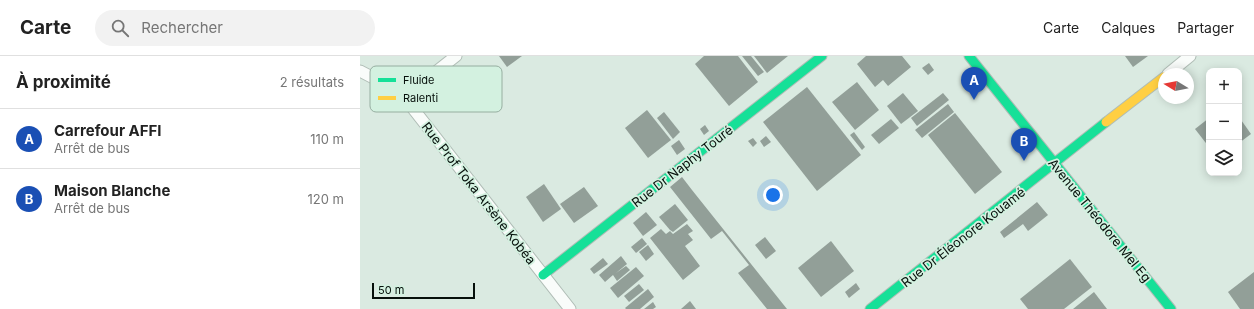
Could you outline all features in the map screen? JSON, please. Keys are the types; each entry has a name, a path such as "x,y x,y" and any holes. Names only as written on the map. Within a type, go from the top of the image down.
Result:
{"street":[{"path":"443,66 456,56"},
{"name":"Rue Dr Naphy Touré","path":"543,275 822,56"},
{"name":"Avenue Théodore Mel Eg","path":"969,56 1171,309"},
{"path":"1175,68 1190,56"},
{"name":"Rue Prof Toka Arsène Kobéa","path":"360,71 370,76"},
{"name":"Rue Dr Éléonore Kouamé","path":"870,309 1158,82"},
{"name":"Rue Prof Toka Arsène Kobéa","path":"416,112 570,309"}],"building":[{"path":"499,56 522,56 507,67"},
{"path":"704,56 738,56 758,82 729,106 695,64"},
{"path":"742,56 751,56 764,72 758,76"},
{"path":"754,56 788,56 767,73"},
{"path":"866,56 902,56 911,67 888,86 883,80 875,87 857,64"},
{"path":"1125,56 1148,56 1133,67"},
{"path":"929,63 934,70 928,75 922,68"},
{"path":"857,82 879,110 855,130 832,102"},
{"path":"807,87 861,155 817,191 763,122"},
{"path":"903,93 918,111 901,124 887,106"},
{"path":"943,93 949,100 917,126 911,118"},
{"path":"948,104 954,112 922,138 915,130"},
{"path":"647,110 671,140 648,158 625,128"},
{"path":"664,112 680,132 673,139 657,118"},
{"path":"955,113 1002,172 975,194 928,135"},
{"path":"891,119 899,128 879,144 871,135"},
{"path":"1206,120 1206,143 1195,129"},
{"path":"1242,121 1251,134 1242,141"},
{"path":"705,125 709,131 704,135 700,129"},
{"path":"854,132 865,147 862,150 850,135"},
{"path":"766,136 771,142 764,147 760,141"},
{"path":"753,138 757,143 753,147 748,141"},
{"path":"679,140 685,149 677,155 671,146"},
{"path":"682,177 787,309 767,309 738,273 749,265 722,231 711,239 670,187"},
{"path":"544,184 561,209 543,222 526,197"},
{"path":"584,187 598,206 574,223 560,204"},
{"path":"1037,202 1048,215 1028,231 1023,224 1004,238 1000,232"},
{"path":"675,204 688,220 673,232 659,217"},
{"path":"646,212 657,225 643,236 633,223"},
{"path":"687,224 693,231 688,234 693,240 685,246 700,266 683,280 650,238 661,229 666,234 670,231 673,234"},
{"path":"765,237 776,251 766,259 755,245"},
{"path":"642,238 647,244 636,253 631,247"},
{"path":"831,241 854,271 821,297 798,268"},
{"path":"648,245 654,254 646,261 639,252"},
{"path":"621,256 627,264 616,273 626,266 630,270 617,281 613,275 605,282 599,275"},
{"path":"603,258 608,264 594,274 590,269"},
{"path":"1070,259 1092,287 1064,309 1028,309 1020,299"},
{"path":"636,267 644,276 618,298 610,288"},
{"path":"1254,272 1254,309 1240,309 1228,292"},
{"path":"856,283 860,289 849,298 845,292"},
{"path":"639,284 644,290 629,302 624,296"},
{"path":"648,289 654,297 640,309 625,308"},
{"path":"1094,292 1107,309 1073,309"},
{"path":"690,301 696,309 681,309"},
{"path":"653,302 656,307 653,309 644,309"}],"traffic: fast":[{"path":"543,275 822,56"},
{"path":"969,56 1171,309"},
{"path":"870,309 1106,122"}],"traffic: slow":[{"path":"1106,122 1158,82"}],"place":[{"name":"Carrefour AFFI","path":"974,100"},
{"name":"Maison Blanche","path":"1024,161"}]}
